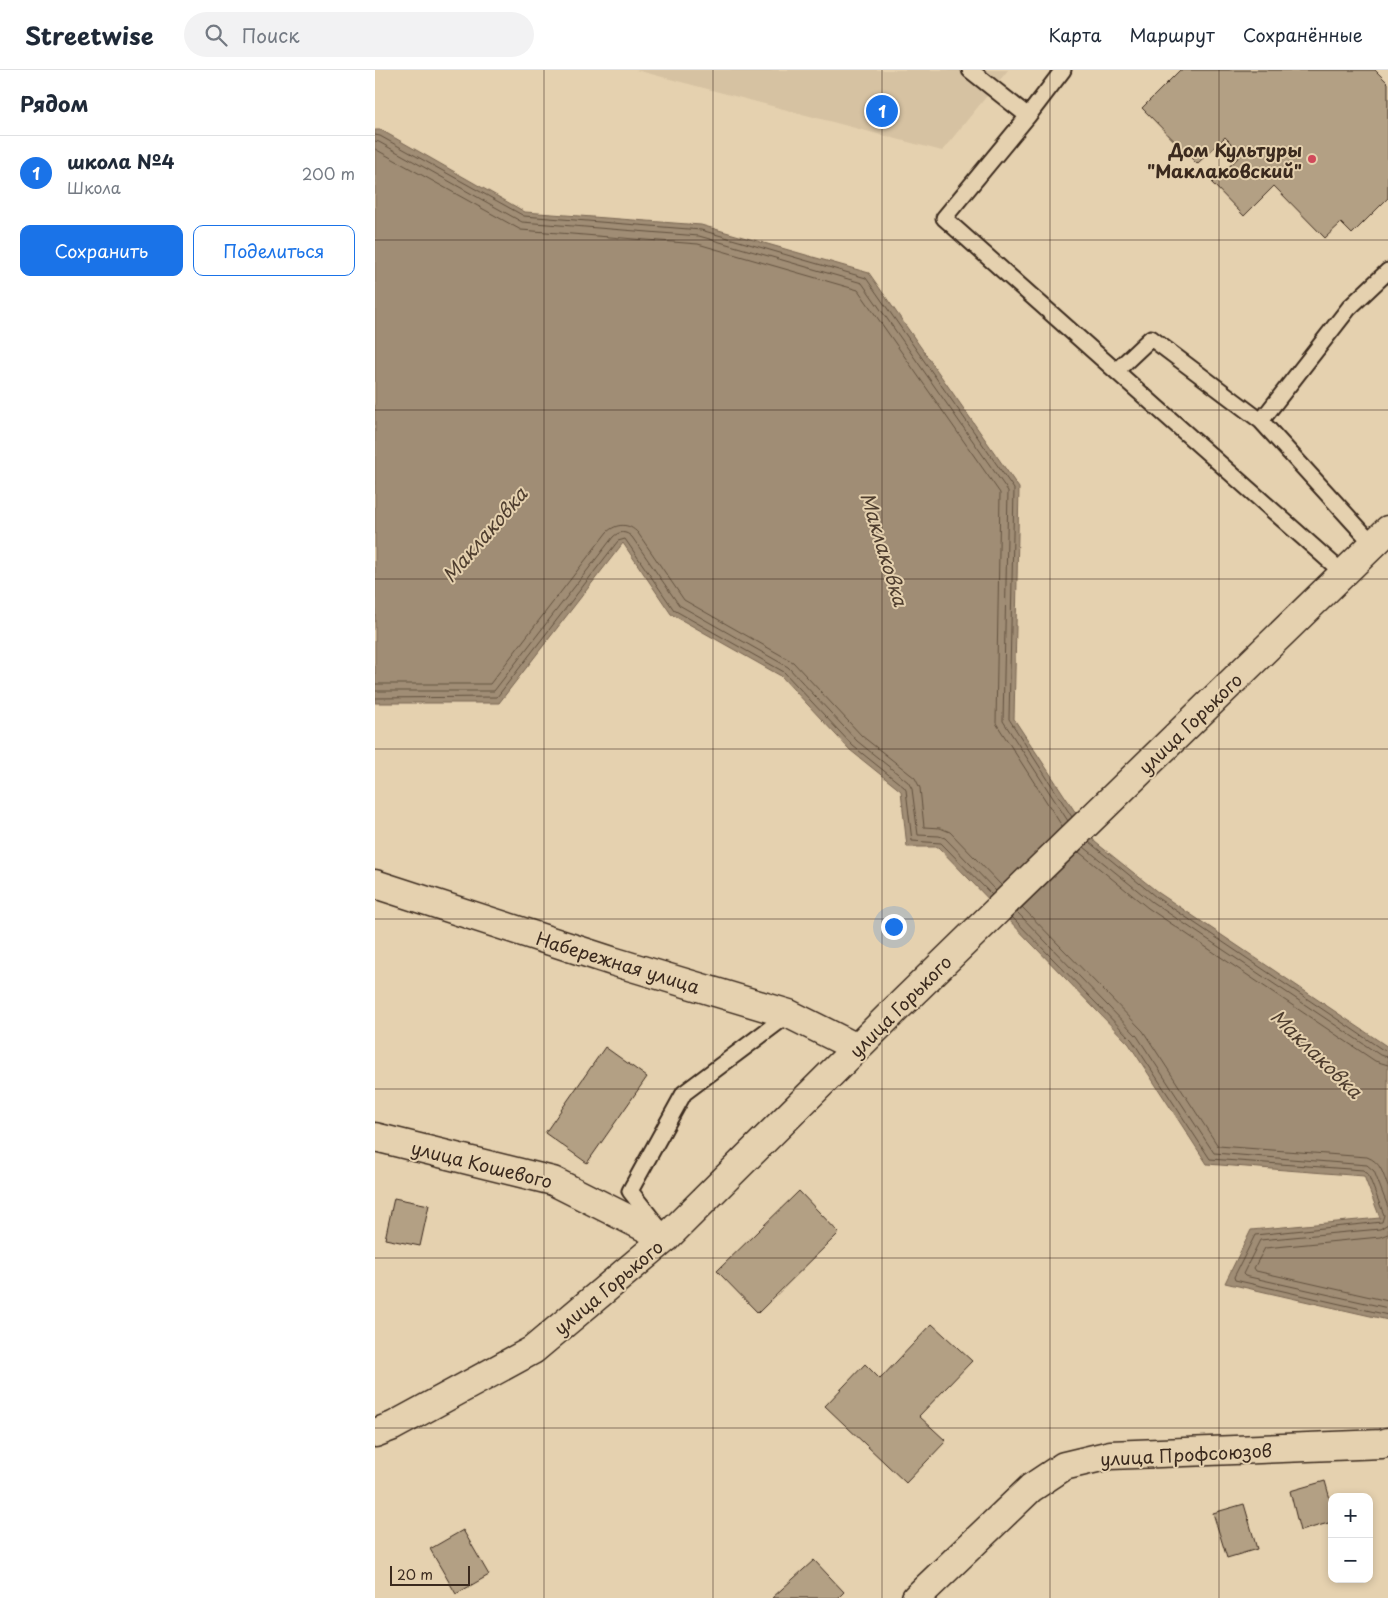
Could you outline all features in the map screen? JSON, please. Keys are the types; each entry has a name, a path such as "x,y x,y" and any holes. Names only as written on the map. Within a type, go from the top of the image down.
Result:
{"street":[{"name":"улица Горького","path":"375,1433 393,1426 533,1350 667,1238 896,1009 1381,537"},
{"name":"Набережная улица","path":"375,884 612,961 789,1014 857,1048"},
{"name":"улица Кошевого","path":"375,1137 553,1181 667,1238"},
{"name":"улица Профсоюзов","path":"916,1598 1031,1488 1064,1466 1110,1455 1382,1444 1388,1442"}],"lane":[{"path":"969,70 1028,116"},
{"path":"1063,70 1028,116 944,218 1343,574"},
{"path":"1261,421 1349,308 1388,271"},
{"path":"1116,372 1151,338 1261,421 1381,537"},
{"path":"667,1238 629,1191 684,1093 789,1014"}],"shaded area":[{"path":"636,70 1008,70 942,151"}],"water":[{"name":"Маклаковка","path":"375,130 381,130 525,212 701,225 869,273 1019,488 1014,719 1095,842 1159,893 1388,1047 1388,1320 1225,1283 1251,1230 1380,1218 1364,1176 1207,1164 1129,1044 938,847 907,847 901,791 850,750 781,676 671,614 623,543 499,703 375,703"}],"building":[{"name":"Дом Культуры \"Маклаковский\"","path":"1180,70 1375,70 1388,83 1388,198 1352,234 1341,223 1325,238 1274,186 1244,216 1212,183 1242,154 1225,137 1197,164 1142,108"},
{"path":"605,1047 647,1077 587,1163 545,1133"},
{"path":"799,1191 839,1233 758,1313 717,1271"},
{"path":"394,1198 429,1205 420,1246 385,1239"},
{"path":"932,1324 972,1361 919,1416 946,1441 906,1483 825,1406 865,1364 880,1379"},
{"path":"1325,1481 1328,1493 1328,1523 1300,1531 1290,1491"},
{"path":"1244,1504 1257,1549 1227,1558 1213,1513"},
{"path":"463,1530 489,1575 456,1594 430,1549"},
{"path":"814,1560 844,1592 838,1598 772,1598"}],"place":[{"name":"школа №4","path":"882,111"},
{"name":"Дом Культуры \"Маклаковский\"","path":"1312,159"}]}
